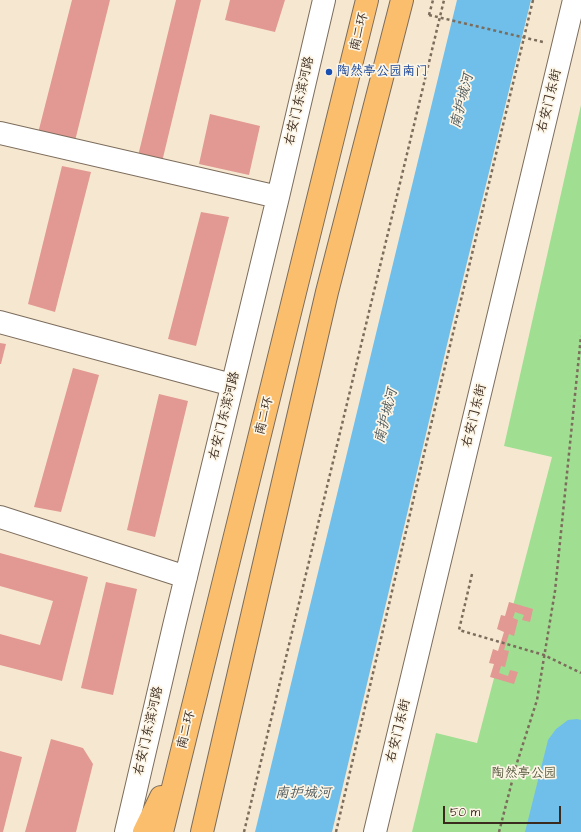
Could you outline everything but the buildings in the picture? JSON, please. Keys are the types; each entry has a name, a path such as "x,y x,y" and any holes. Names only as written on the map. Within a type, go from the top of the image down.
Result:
{"highway":[{"name":"南二环","path":"162,832 367,0"},
{"path":"202,832 327,292 402,0"},
{"path":"394,32 413,0"},
{"path":"144,832 179,760"}],"street":[{"name":"右安门东滨河路","path":"126,832 324,0"},
{"name":"右安门东街","path":"375,832 574,0"},
{"path":"0,134 278,197"},
{"path":"0,322 232,385"},
{"path":"0,517 186,577"}],"path":[{"path":"433,0 429,15 543,42"},
{"path":"244,832 444,0"},
{"path":"336,832 533,0"},
{"path":"500,832 516,766 537,700 555,591 581,336"},
{"path":"472,574 459,630 544,655 581,673"}],"green space":[{"name":"陶然亭公园","path":"581,105 581,832 412,832 436,733 477,743 552,457 504,446"}],"water":[{"name":"南护城河","path":"457,0 531,0 451,328 332,832 255,832"},
{"path":"568,720 581,720 581,832 525,832 548,740 556,729"}],"place":[{"name":"陶然亭公园南门","path":"329,72"}]}
